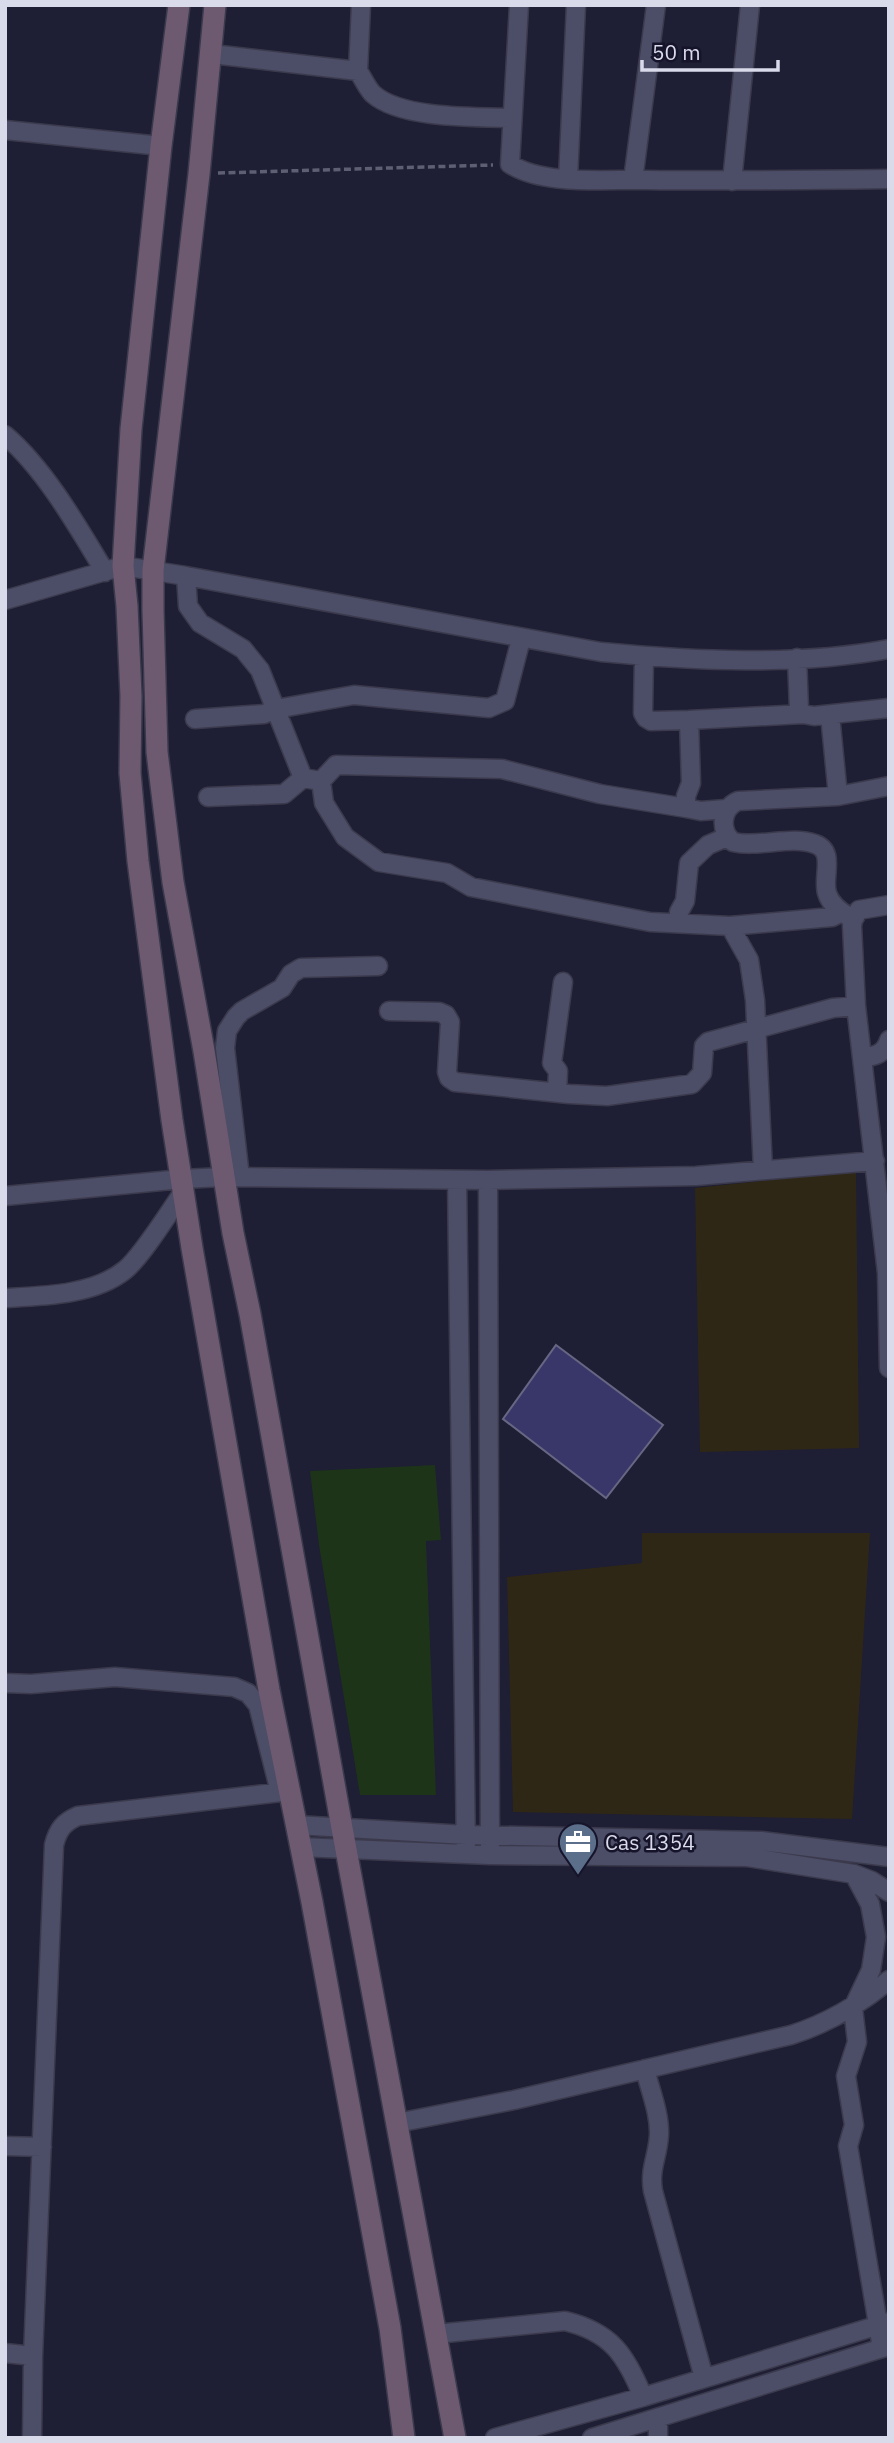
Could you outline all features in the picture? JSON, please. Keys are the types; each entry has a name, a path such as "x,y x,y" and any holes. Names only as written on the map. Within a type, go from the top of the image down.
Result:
{"street":[{"path":"114,569 179,5"},
{"path":"215,5 199,174 153,570 157,752 173,882 204,1051 232,1177 342,1828 455,2438"},
{"path":"360,5 358,71 371,92 384,102 438,116 512,118"},
{"path":"519,5 510,164 522,173 568,179 889,179"},
{"path":"568,179 576,5"},
{"path":"633,180 656,5"},
{"path":"732,181 750,5"},
{"path":"212,54 358,71"},
{"path":"5,130 161,146"},
{"path":"5,435 18,447 114,569 127,606 131,696 130,773 138,860 172,1120 285,1791"},
{"path":"5,600 114,569 153,570 601,652 671,659 797,659 847,657 889,649"},
{"path":"186,576 188,606 200,623 243,649 260,670 276,709 312,780 345,837 379,862 447,873 471,887 650,922 730,926 847,916 864,907 889,905"},
{"path":"195,719 264,714 276,709 354,695 489,708 505,701 522,639"},
{"path":"644,656 643,713 651,721 830,715 889,708"},
{"path":"797,659 799,709 803,714"},
{"path":"830,715 838,796"},
{"path":"686,808 686,796 691,783 689,720"},
{"path":"208,797 284,794 326,774 336,765 502,769 600,794 701,811 726,809 738,801 838,796 889,786"},
{"path":"726,809 724,816 727,837 733,842 805,842 821,847 827,855 827,894 847,916 887,1273 889,1368"},
{"path":"679,922 679,912 685,901 689,863 708,845 727,837"},
{"path":"730,926 749,960 755,1000 763,1170"},
{"path":"232,1177 225,1048 231,1024 242,1011 282,988 296,970 301,968 378,966"},
{"path":"557,1093 558,1071 552,1063 563,982"},
{"path":"389,1011 439,1012 446,1015 450,1021 447,1072 454,1082 607,1096 692,1084 702,1073 704,1046 708,1042 833,1008 856,1006"},
{"path":"862,1058 878,1055 887,1048 889,1041"},
{"path":"5,1196 183,1185 232,1177 488,1180 696,1176 875,1161"},
{"path":"457,1180 466,1854"},
{"path":"488,1180 490,1855"},
{"path":"5,1298 88,1288 111,1279 127,1268 183,1185"},
{"path":"5,1683 30,1684 115,1677 234,1687 248,1693 258,1704 296,1825 390,2328 404,2438"},
{"path":"32,2438 54,1844 57,1834 65,1822 78,1816 285,1791"},
{"path":"296,1825 489,1836 761,1841 889,1857"},
{"path":"300,1847 490,1855 747,1857 854,1874 889,1892"},
{"path":"592,2438 885,2347 883,2323 848,2146 853,2119 846,2076 856,2042 853,2007 871,1970 876,1937 870,1904 854,1874"},
{"path":"397,2123 514,2100 791,2035 830,2021 889,1980"},
{"path":"645,2069 659,2128 651,2169 653,2191 704,2378"},
{"path":"5,2146 42,2147"},
{"path":"436,2334 565,2321 580,2324 594,2330 615,2346 631,2367 643,2397"},
{"path":"495,2438 643,2397 883,2323"},
{"path":"5,2353 33,2356"},
{"path":"658,2418 658,2438"}],"path":[{"path":"199,174 510,164"}],"shaded area":[{"path":"856,1171 859,1448 700,1452 695,1188"},
{"path":"642,1533 870,1533 852,1819 513,1812 507,1577 642,1563"}],"green space":[{"path":"435,1465 441,1540 426,1541 436,1795 360,1795 319,1545 310,1471"}],"building":[{"path":"556,1345 663,1425 606,1498 503,1419"}],"place":[{"name":"Cas 1354","path":"578,1876"}]}
